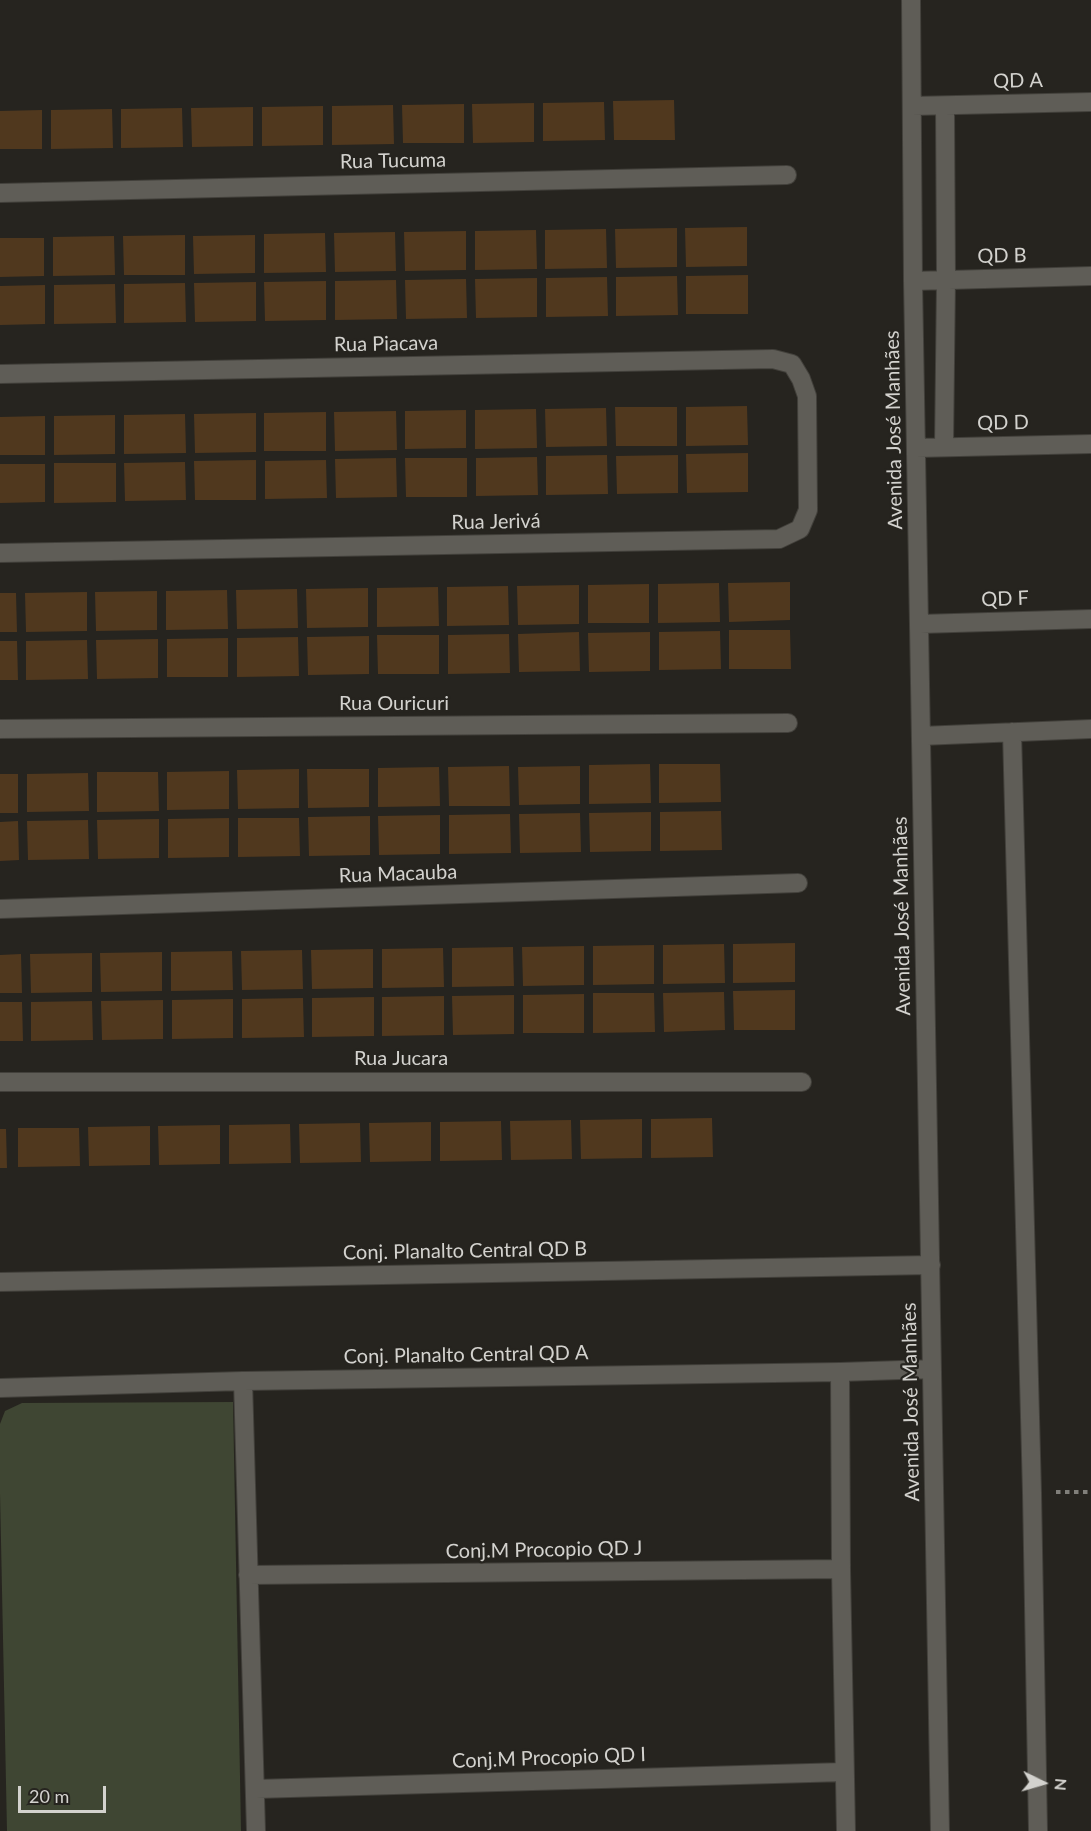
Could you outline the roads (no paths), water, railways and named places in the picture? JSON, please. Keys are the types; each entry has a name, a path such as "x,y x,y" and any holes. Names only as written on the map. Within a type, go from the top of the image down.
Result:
{"street":[{"name":"Avenida José Manhães","path":"910,0 940,1831"},
{"name":"QD A","path":"912,106 1091,102"},
{"path":"944,447 945,105"},
{"name":"Rua Tucuma","path":"0,193 787,175"},
{"name":"QD B","path":"913,281 1091,276"},
{"name":"Rua Piacava","path":"0,374 773,359"},
{"name":"Rua Jerivá","path":"0,553 779,539 800,529 808,510 807,396 792,364 773,359"},
{"name":"QD D","path":"916,448 1091,444"},
{"name":"QD F","path":"920,624 1091,619"},
{"name":"Rua Ouricuri","path":"0,729 788,723"},
{"path":"921,735 1091,729"},
{"path":"1012,732 1032,1493 1038,1831"},
{"name":"Rua Macauba","path":"0,909 798,883"},
{"name":"Rua Jucara","path":"0,1082 802,1082"},
{"name":"Conj. Planalto Central QD B","path":"0,1282 931,1265"},
{"name":"Conj. Planalto Central QD A","path":"0,1388 243,1381 932,1369"},
{"path":"840,1372 846,1831"},
{"path":"243,1381 256,1831"},
{"name":"Conj.M Procopio QD J","path":"248,1575 841,1569"},
{"name":"Conj.M Procopio QD I","path":"256,1789 844,1772"}]}
